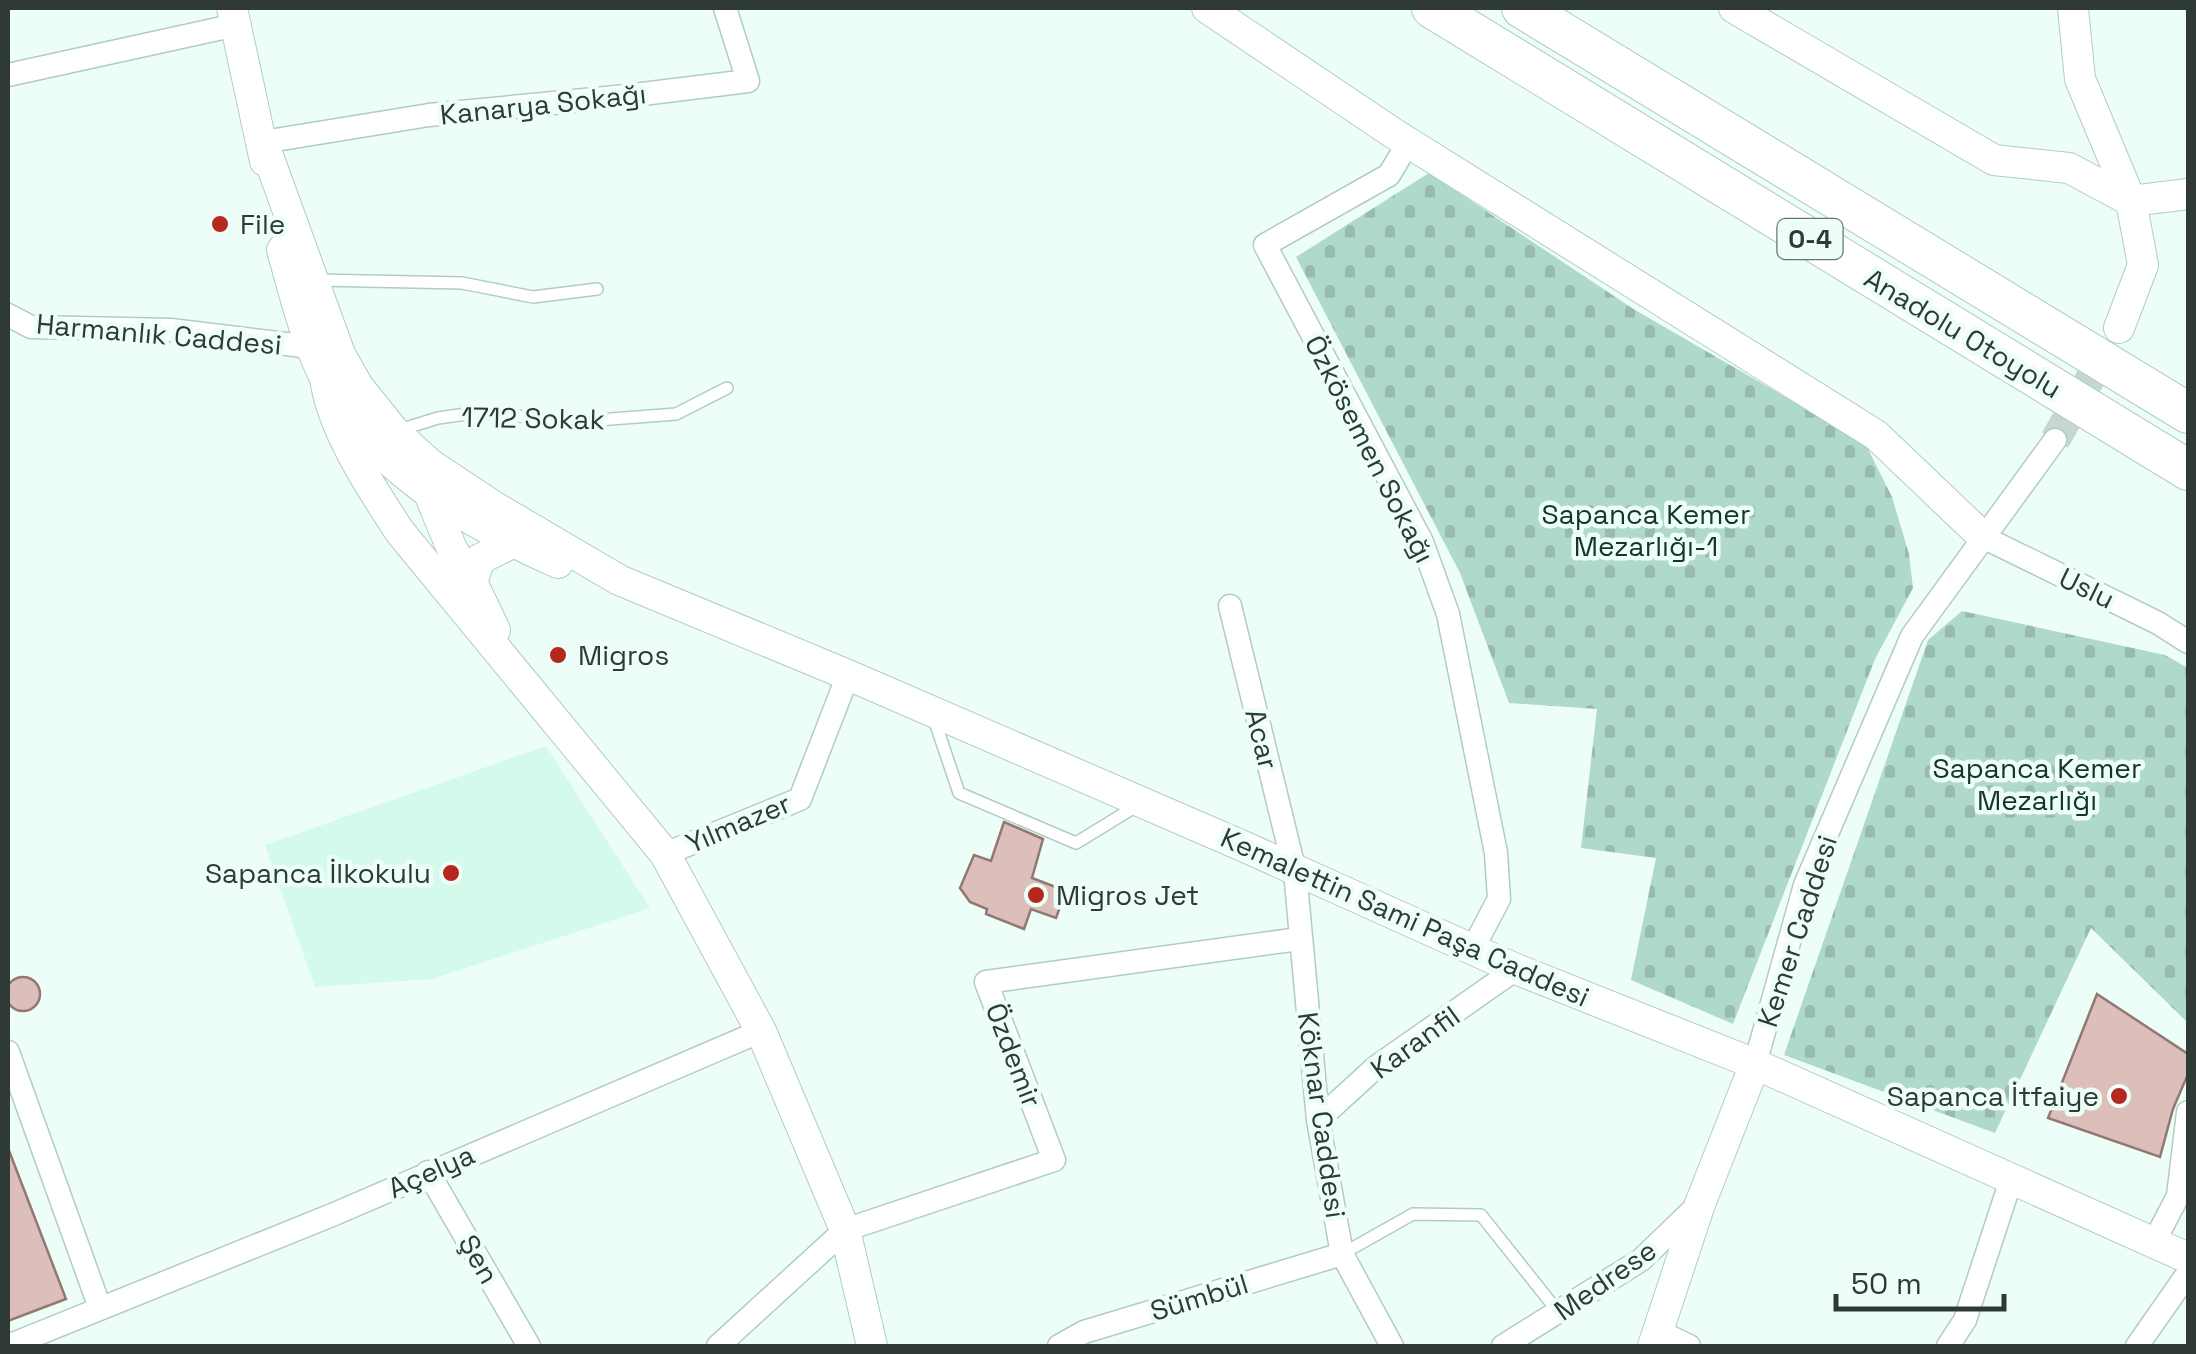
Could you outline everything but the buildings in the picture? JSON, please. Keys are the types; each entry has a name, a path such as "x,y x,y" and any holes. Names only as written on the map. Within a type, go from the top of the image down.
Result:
{"highway":[{"name":"Anadolu Otoyolu","path":"1432,8 2188,470"},
{"name":"Anadolu Otoyolu","path":"1522,8 2188,413"}],"main road":[{"path":"1208,8 1408,142 1876,435 1983,537"},
{"path":"1734,8 1994,160 2069,168 2131,201 2188,194"},
{"path":"2073,8 2080,78 2131,201 2143,266 2119,328"},
{"path":"234,16 263,142"},
{"name":"Kemalettin Sami Paşa Caddesi","path":"263,142 340,354 358,386 405,441 462,486 619,580 848,675 1516,970 1755,1064 2188,1258"},
{"name":"Kemalettin Sami Paşa Caddesi","path":"263,142 270,206 311,347 325,378 382,456 428,494 512,543 572,569 619,580"},
{"path":"325,378 328,398 369,484 411,546 664,854 762,1031 845,1230 872,1346"},
{"path":"405,441 452,549 495,630 537,696"},
{"path":"411,546 410,518 428,494 462,486"},
{"path":"472,582 480,559 512,543"},
{"name":"Kemer Caddesi","path":"1655,1339 1700,1204 1755,1064"}],"street":[{"name":"Kanarya Sokağı","path":"263,142 429,115 748,80 725,8"},
{"path":"8,75 234,16"},
{"name":"Özkösemen Sokağı","path":"1408,142 1389,175 1265,245 1422,542 1448,614 1496,852 1500,900 1472,950"},
{"name":"Harmanlık Caddesi","path":"8,315 31,327 171,330 311,347"},
{"path":"8,336 31,327"},
{"name":"Kemer Caddesi","path":"1755,1064 1805,886 1912,636 2055,440"},
{"name":"Uslu","path":"1983,537 2158,623 2188,642"},
{"name":"Acar","path":"1230,606 1295,872"},
{"name":"Yılmazer","path":"664,854 800,799 848,675"},
{"name":"Köknar Caddesi","path":"1295,872 1318,1120 1342,1254 1392,1346"},
{"name":"Özdemir","path":"845,1230 1054,1160 986,982 1299,938"},
{"name":"Karanfil","path":"1318,1120 1376,1067 1516,970"},
{"name":"Açelya","path":"8,1346 332,1215 762,1031"},
{"path":"8,1052 100,1308"},
{"path":"2155,1240 2178,1196 2188,1112"},
{"name":"Şen","path":"428,1172 529,1346"},
{"path":"1948,1346 1964,1320 2012,1177"},
{"name":"Medrese","path":"1502,1346 1642,1260 1700,1204"},
{"path":"718,1346 845,1230"},
{"name":"Sümbül","path":"1059,1346 1084,1332 1342,1254"},
{"path":"2136,1346 2188,1273"},
{"path":"1655,1339 1689,1346"}],"lane":[{"path":"312,280 462,282 534,296 597,289"},
{"name":"1712 Sokak","path":"405,441 438,418 480,412 572,422 676,414 727,388"},
{"path":"932,712 959,793 1076,843 1142,803"},
{"path":"1342,1254 1414,1214 1481,1214 1559,1313"}],"shaded area":[{"name":"Sapanca İlkokulu","path":"546,746 650,908 432,979 315,987 265,845"}],"green space":[{"name":"Sapanca Kemer Mezarlığı-1","path":"1429,173 1635,310 1865,443 1892,497 1909,554 1913,588 1875,659 1733,1024 1631,980 1656,858 1581,848 1597,709 1509,703 1460,573 1296,257"},
{"name":"Sapanca Kemer Mezarlığı","path":"1962,611 2165,655 2188,668 2188,1023 2091,928 1995,1133 1784,1055 1928,640"}],"tunnel":[{"path":"2055,440 2111,342"}],"place":[{"name":"File","path":"220,224"},
{"name":"Migros","path":"558,655"},
{"name":"Sapanca İlkokulu","path":"451,873"},
{"name":"Migros Jet","path":"1036,895"},
{"name":"Sapanca İtfaiye","path":"2119,1096"}]}
